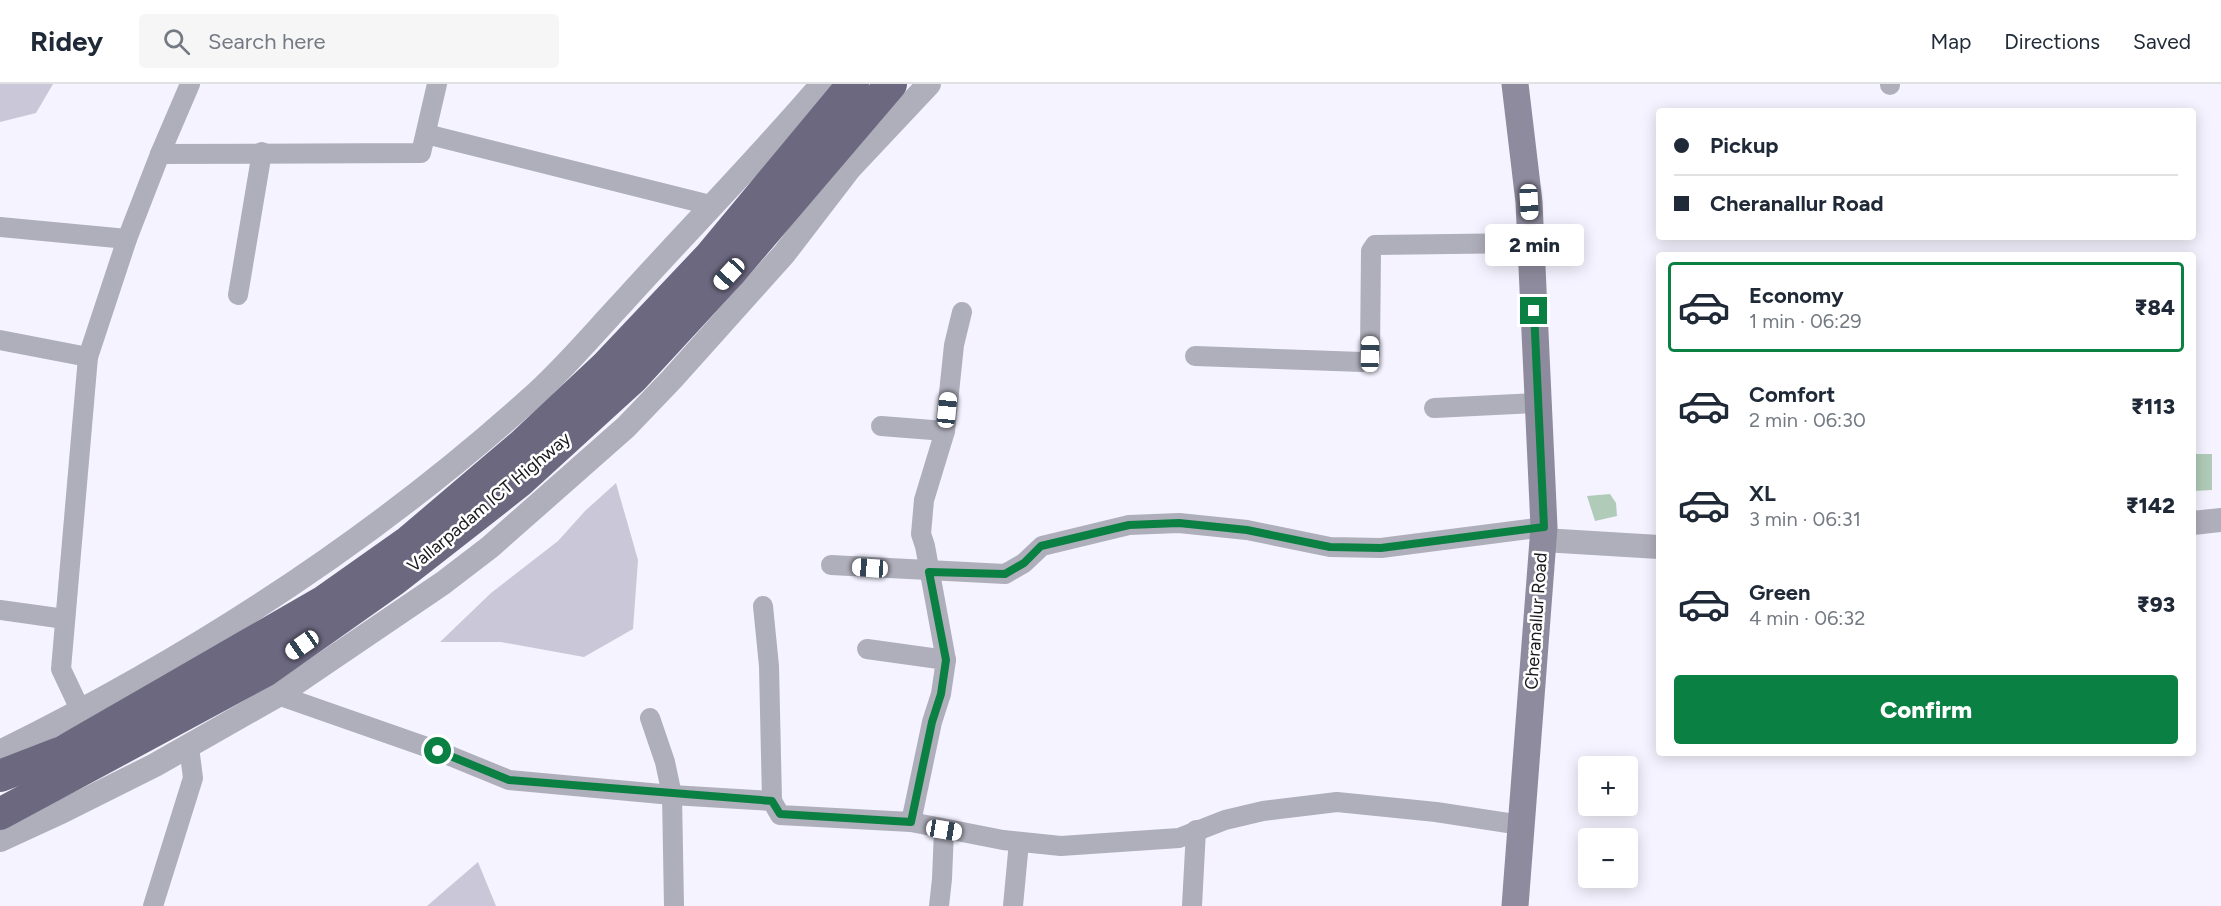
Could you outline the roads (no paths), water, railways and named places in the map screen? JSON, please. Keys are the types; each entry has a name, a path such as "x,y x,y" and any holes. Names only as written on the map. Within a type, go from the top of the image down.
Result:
{"highway":[{"name":"Vallarpadam ICT Highway","path":"824,140 853,84"},
{"name":"Vallarpadam ICT Highway","path":"0,814 100,746 265,671 394,580 519,482 633,378 719,265 824,140 891,84"},
{"name":"Vallarpadam ICT Highway","path":"0,776 63,752 100,746"}],"main road":[{"name":"Cheranallur Road","path":"1515,84 1529,202 1543,533 1515,906"}],"street":[{"path":"100,746 61,669 88,357 127,239 190,84"},
{"path":"160,154 421,153 437,84"},
{"path":"0,752 100,746 189,747 278,695 443,583 506,533 626,427 726,321 769,271 824,140 822,84"},
{"path":"0,840 100,746 145,676 223,629 381,523 531,399 577,354 622,302 714,206 824,140 929,84"},
{"path":"426,134 714,206"},
{"path":"238,295 262,152"},
{"path":"0,227 127,239"},
{"path":"1195,356 1362,362 1367,360 1370,354 1371,251 1375,245 1531,243"},
{"path":"911,822 932,722 941,694 946,660 921,534 924,500 945,431 954,345 962,312"},
{"path":"0,340 88,357"},
{"path":"1434,408 1538,403"},
{"path":"881,426 945,431"},
{"path":"2196,523 2221,520"},
{"path":"831,565 929,572 1005,574 1024,563 1041,546 1129,525 1179,523 1247,530 1330,547 1381,548 1543,533 1656,547"},
{"path":"763,606 769,666 772,801 780,814 911,822 944,830 1019,842 1061,846 1179,838 1225,820 1263,811 1337,802 1436,812 1521,825"},
{"path":"0,610 65,620"},
{"path":"867,649 946,660"},
{"path":"278,695 438,751 509,780 672,795 772,801"},
{"path":"650,718 665,762 672,795 674,906"},
{"path":"153,906 193,778 189,747"},
{"path":"939,906 944,830"},
{"path":"1192,906 1196,830"},
{"path":"1013,906 1019,842"}]}
